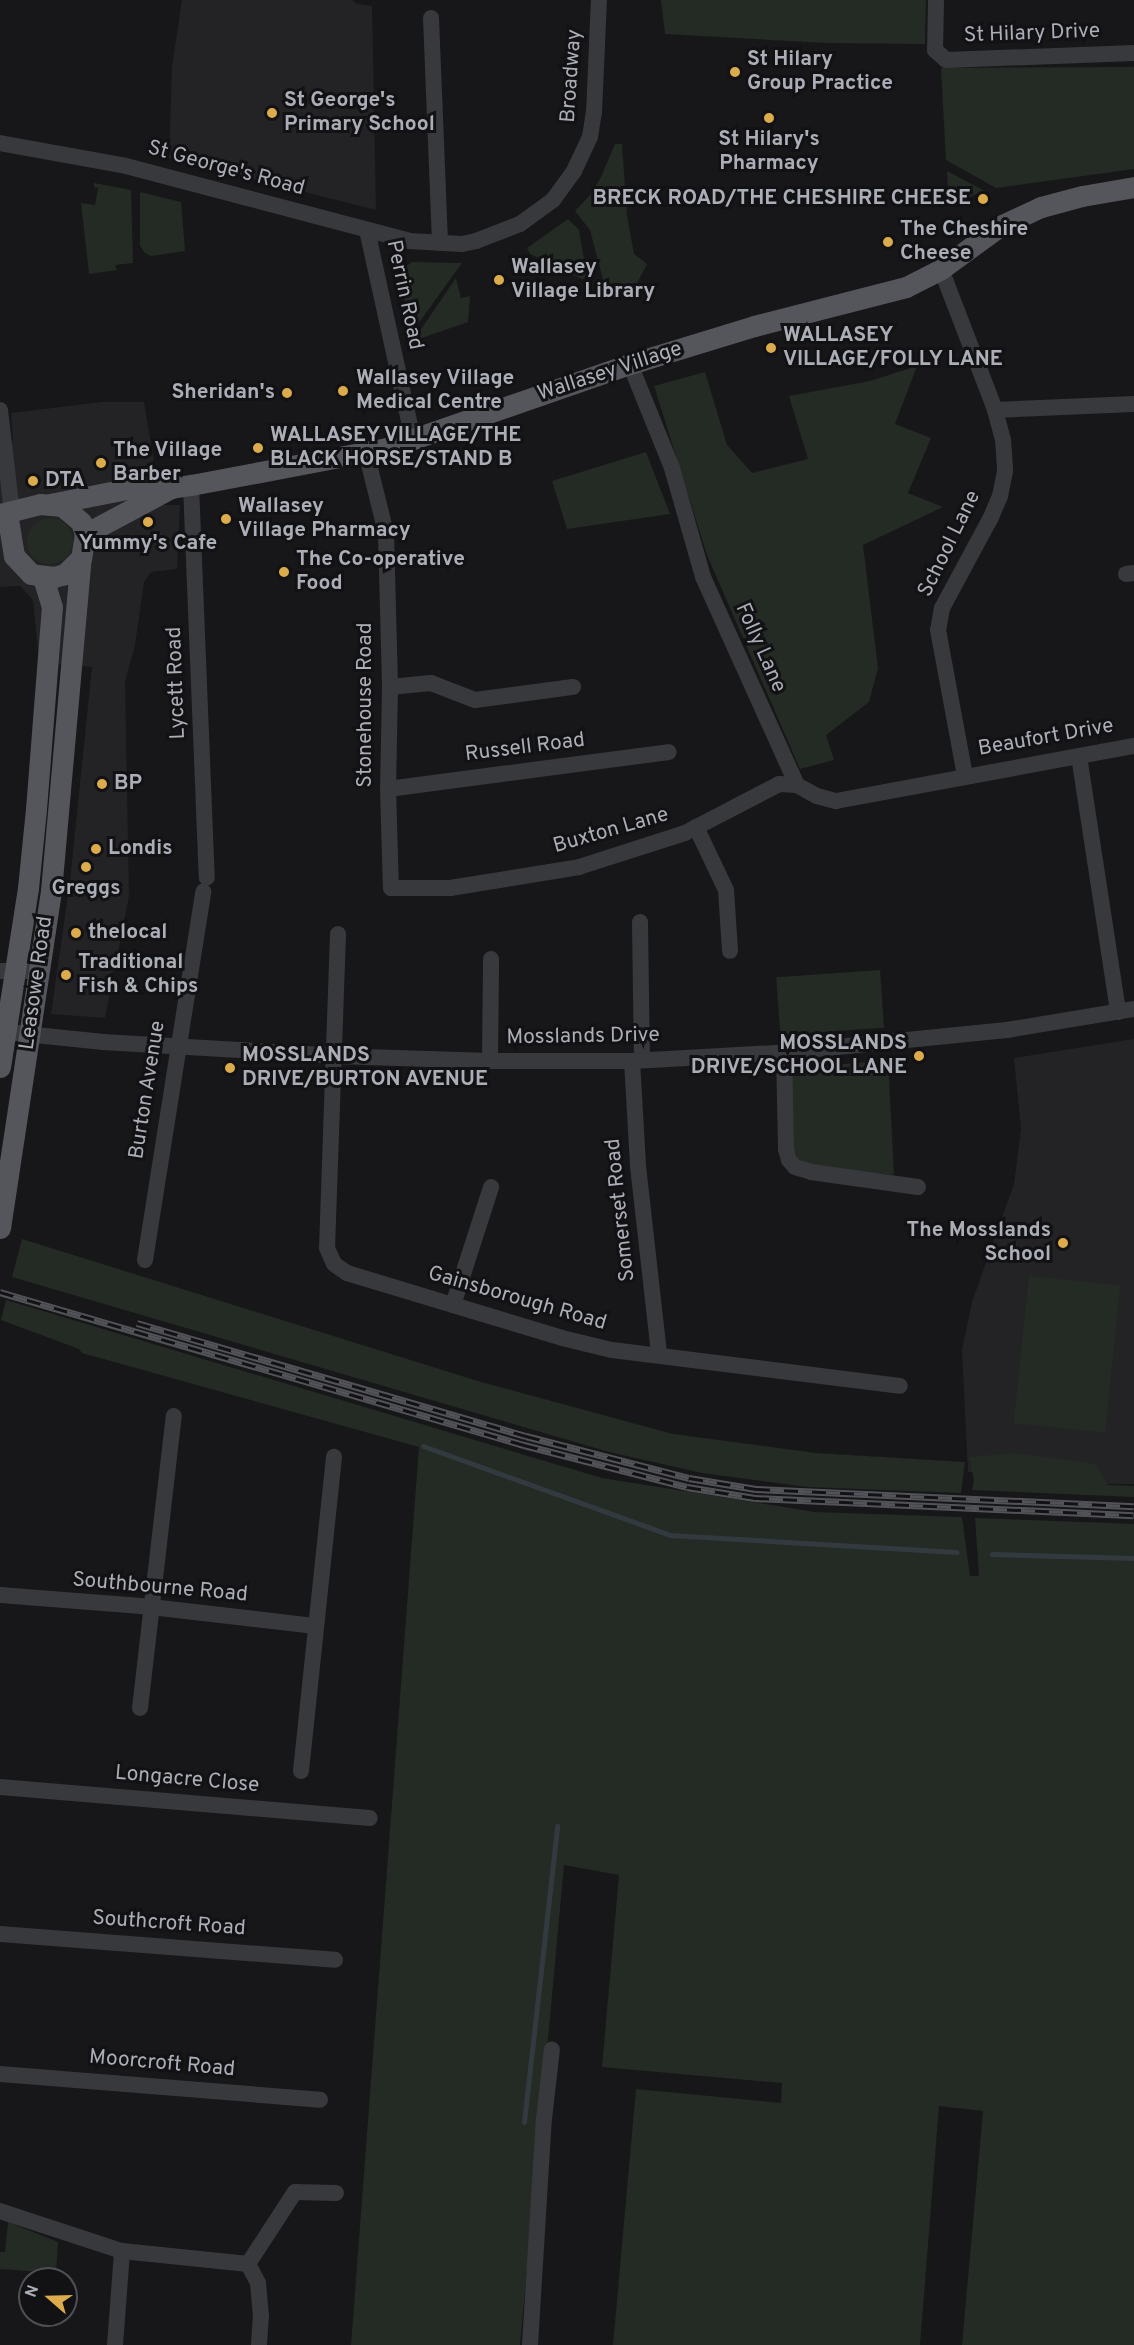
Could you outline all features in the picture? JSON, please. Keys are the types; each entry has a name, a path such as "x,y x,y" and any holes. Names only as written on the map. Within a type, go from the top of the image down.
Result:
{"main road":[{"name":"Wallasey Village","path":"50,504 124,488 181,487 366,452 413,439 630,364 754,326 906,287 941,269 1000,226 1041,207 1082,196 1134,187"},
{"name":"Wallasey Village","path":"85,534 181,487"},
{"path":"50,504 62,506 73,512 81,522 85,534 81,558 65,574 43,577 31,574 7,550 6,513 50,504"},
{"name":"Leasowe Road","path":"0,1228 6,1156 30,1035 54,868 81,558"},
{"name":"Leasowe Road","path":"0,1067 6,1032 8,971 28,888 51,645 52,608 43,577"}],"street":[{"name":"Broadway","path":"440,243 476,241 520,224 553,200 574,171 590,137 594,113 599,0"},
{"name":"St Hilary Drive","path":"936,0 935,50 946,60 1134,53"},
{"path":"431,18 440,243"},
{"name":"St George's Road","path":"0,143 126,166 409,241 440,243"},
{"name":"Perrin Road","path":"367,230 413,439"},
{"name":"School Lane","path":"941,269 996,410 1003,439 1005,471 1000,496 942,608 938,630 965,775"},
{"name":"Folly Lane","path":"630,364 672,468 703,577 797,785"},
{"path":"996,410 1134,404"},
{"path":"0,410 6,513"},
{"name":"Stonehouse Road","path":"366,452 386,533 390,687 388,789 391,888"},
{"name":"Lycett Road","path":"181,487 205,885"},
{"path":"390,687 431,683 475,700 573,687"},
{"name":"Beaufort Drive","path":"965,775 1134,746"},
{"name":"Russell Road","path":"388,789 669,752"},
{"path":"1080,756 1126,1010"},
{"path":"797,785 817,796 836,801 965,775"},
{"name":"Buxton Lane","path":"391,888 450,888 579,867 641,849 696,827 779,784 797,785"},
{"path":"696,827 726,890 730,951"},
{"name":"Burton Avenue","path":"146,1260 177,1046 205,885"},
{"name":"Somerset Road","path":"640,922 637,1061 638,1166 659,1354"},
{"name":"Gainsborough Road","path":"338,934 336,1056 327,1248 334,1264 347,1273 562,1338 612,1350 659,1354 900,1386"},
{"path":"490,1061 491,959"},
{"path":"8,971 39,971"},
{"name":"Mosslands Drive","path":"6,1032 103,1042 336,1056 490,1061 637,1061 784,1052 1007,1030 1126,1010"},
{"path":"784,1052 786,1149 789,1161 795,1167 811,1172 918,1187"},
{"path":"453,1305 491,1187"},
{"path":"140,1707 174,1416"},
{"path":"301,1771 334,1457"},
{"name":"Southbourne Road","path":"0,1595 151,1607 316,1626"},
{"name":"Longacre Close","path":"0,1787 370,1818"},
{"name":"Southcroft Road","path":"0,1934 335,1960"},
{"path":"530,2345 544,2119 552,2049"},
{"name":"Moorcroft Road","path":"0,2074 320,2100"},
{"path":"248,2264 295,2192 336,2193"},
{"path":"0,2211 122,2251 248,2264"},
{"path":"115,2345 122,2251"},
{"path":"248,2264 258,2283 261,2315 259,2345"}],"shaded area":[{"name":"St George's Primary School","path":"182,0 352,0 357,4 372,6 376,210 169,158 172,67"},
{"path":"661,0 926,0 925,44 827,43 665,34"},
{"path":"1134,67 1134,169 996,188 946,160 941,68"},
{"path":"615,144 622,144 627,216 634,254 647,264 631,295 604,283 590,230 575,211 591,194"},
{"path":"947,171 985,191 949,205"},
{"path":"94,183 131,190 133,263 115,265 117,270 89,274 81,203 95,205 98,188 94,187"},
{"path":"140,192 181,202 185,251 151,256 145,253 140,246"},
{"path":"568,219 579,230 588,282 530,254 527,248"},
{"path":"412,262 462,263 410,335 400,271"},
{"path":"456,278 461,298 470,296 468,322 413,341"},
{"path":"917,366 895,424 931,438 908,493 943,507 863,545 878,668 869,702 826,735 834,760 800,769 707,555 654,386 705,372 727,445 752,473 808,459 789,396 870,381"},
{"path":"102,402 144,402 161,505 180,505 177,569 151,572 144,582 135,645 125,682 129,896 105,1018 51,1014 70,881 92,667 39,663 33,600 20,586 0,587 0,442 13,441 11,413"},
{"path":"646,452 670,514 567,529 552,481"},
{"path":"50,518 66,525 73,541 66,557 50,564 34,557 27,541 34,525"},
{"path":"880,970 884,1028 780,1035 776,977"},
{"name":"The Mosslands School","path":"1134,1039 1134,1484 1100,1484 1098,1477 968,1472 962,1350 972,1302 1014,1184 1021,1129 1014,1058"},
{"path":"888,1060 894,1175 813,1167 798,1159 794,1150 791,1069"},
{"path":"22,1239 481,1382 673,1434 816,1453 965,1462 961,1493 807,1487 702,1473 609,1452 12,1277"},
{"path":"1029,1276 1120,1286 1105,1433 1014,1423"},
{"path":"6,1300 602,1478 815,1512 962,1517 970,1576 979,1576 975,1518 1134,1524 1134,2345 962,2345 983,2111 939,2106 920,2345 613,2345 636,2089 781,2103 782,2083 602,2067 619,1875 564,1865 520,2345 351,2345 419,1447 82,1353 79,1349 1,1320"},
{"path":"1014,1453 1096,1464 1108,1485 1134,1486 1134,1497 972,1490 974,1480 969,1457"},
{"path":"8,2222 58,2242 56,2267 18,2267 18,2270 0,2269 0,2252 5,2252"}],"waterway":[{"path":"423,1446 670,1535 956,1552"},
{"path":"992,1554 1134,1558"},
{"path":"524,2122 557,1826"}],"railway":[{"path":"0,1292 524,1445 687,1487 755,1498 1134,1515"},
{"path":"137,1323 526,1436 689,1478 756,1489 1134,1506"}],"place":[{"name":"St Hilary Group Practice","path":"735,72"},
{"name":"St George's Primary School","path":"272,113"},
{"name":"St Hilary's Pharmacy","path":"769,118"},
{"name":"BRECK ROAD/THE CHESHIRE CHEESE","path":"983,199"},
{"name":"The Cheshire Cheese","path":"888,242"},
{"name":"Wallasey Village Library","path":"499,280"},
{"name":"WALLASEY VILLAGE/FOLLY LANE","path":"771,348"},
{"name":"Wallasey Village Medical Centre","path":"343,391"},
{"name":"Sheridan's","path":"287,393"},
{"name":"WALLASEY VILLAGE/THE BLACK HORSE/STAND B","path":"258,448"},
{"name":"The Village Barber","path":"101,463"},
{"name":"DTA","path":"33,481"},
{"name":"Wallasey Village Pharmacy","path":"226,519"},
{"name":"Yummy's Cafe","path":"148,522"},
{"name":"The Co-operative Food","path":"284,572"},
{"name":"BP","path":"102,784"},
{"name":"Londis","path":"96,849"},
{"name":"Greggs","path":"86,867"},
{"name":"thelocal","path":"76,933"},
{"name":"Traditional Fish & Chips","path":"66,975"},
{"name":"MOSSLANDS DRIVE/SCHOOL LANE","path":"919,1056"},
{"name":"MOSSLANDS DRIVE/BURTON AVENUE","path":"230,1068"},
{"name":"The Mosslands School","path":"1063,1243"}]}
